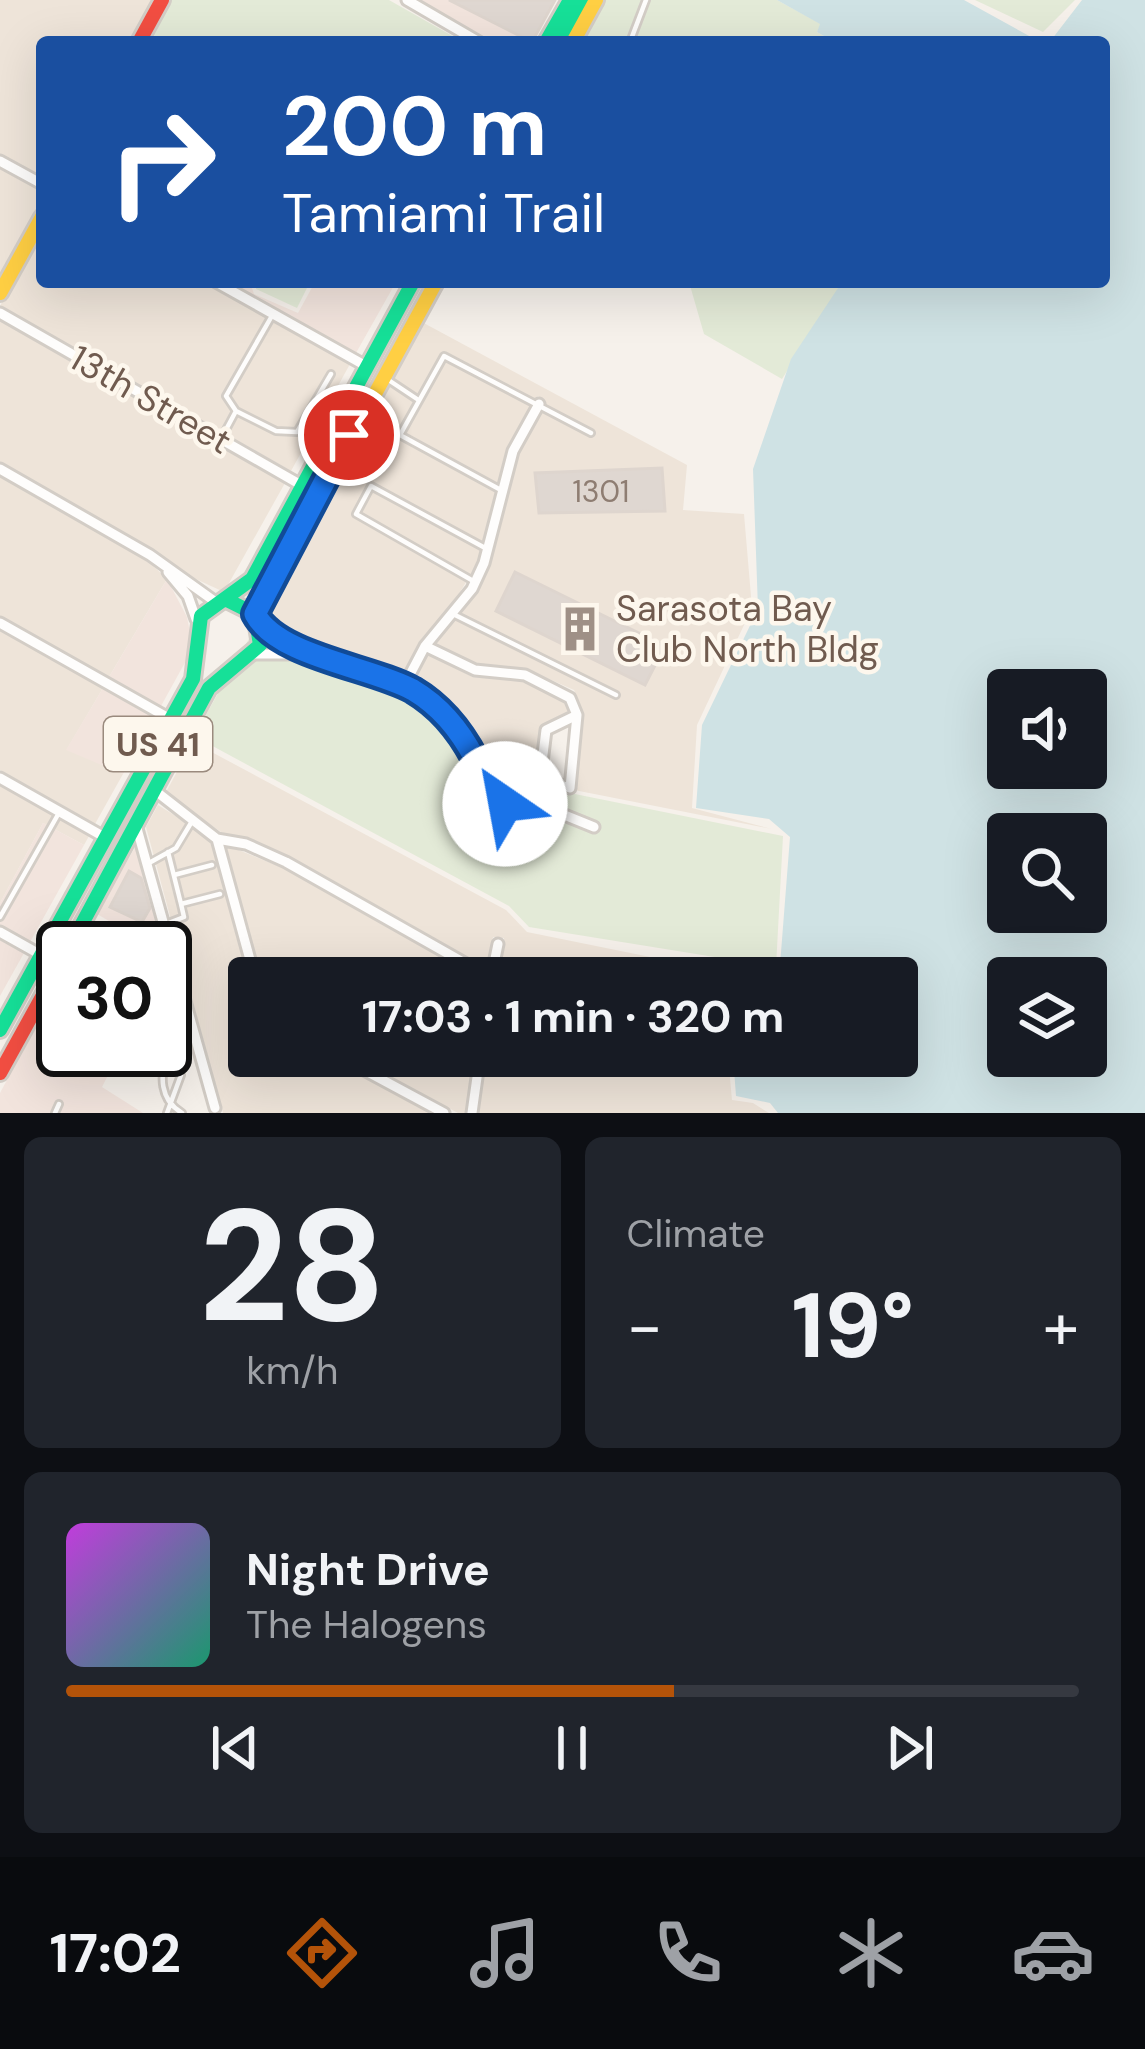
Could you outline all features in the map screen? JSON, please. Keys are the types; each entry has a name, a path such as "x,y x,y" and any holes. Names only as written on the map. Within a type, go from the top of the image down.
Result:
{"main road":[{"path":"142,36 162,0"},
{"path":"549,36 570,0"},
{"path":"565,36 581,0"},
{"path":"576,36 596,0"},
{"path":"0,293 36,228"},
{"path":"197,626 251,579 410,288"},
{"path":"254,654 258,618 433,288"},
{"path":"222,602 258,618"},
{"name":"US 41","path":"60,921 193,679 200,647 197,626"},
{"path":"200,647 214,662 236,665"},
{"name":"US 41","path":"83,921 209,688 254,654"},
{"path":"153,789 151,772 172,733 172,720"},
{"path":"69,921 97,855"},
{"name":"US 41","path":"0,1030 36,964"},
{"path":"0,1051 12,1028 19,996"},
{"path":"0,1073 36,1011"}],"street":[{"path":"407,0 469,36"},
{"path":"0,161 36,181"},
{"path":"227,288 366,366"},
{"name":"13th Street","path":"0,314 301,484"},
{"path":"404,686 425,646 475,582 489,550 513,452 539,404"},
{"path":"0,469 222,602"},
{"path":"161,563 188,596 197,626"},
{"path":"258,618 316,654 404,686 444,715 478,763 488,793 509,805 532,806 594,827"},
{"path":"0,623 172,720"},
{"path":"425,646 475,670 525,675 570,698 577,715 570,788 540,779 546,730 577,715"},
{"path":"254,654 316,654"},
{"path":"478,763 505,779 532,806"},
{"path":"0,778 106,838"},
{"path":"153,789 217,839 273,856 453,957"},
{"path":"135,824 165,921"},
{"path":"217,839 249,957"},
{"path":"0,932 36,952"},
{"path":"495,957 498,944"},
{"path":"192,1022 215,1108"},
{"path":"377,1077 444,1113"},
{"path":"472,1113 477,1077"}],"lane":[{"path":"632,36 642,2"},
{"path":"273,314 226,396 236,411 276,431 297,432 331,374"},
{"path":"504,492 400,434 444,356 591,433"},
{"path":"383,376 416,400"},
{"path":"221,439 236,411"},
{"path":"475,582 356,514 371,486 489,550"},
{"path":"453,614 616,695"},
{"path":"0,916 60,812"},
{"path":"149,862 168,852 194,819"},
{"path":"168,852 184,917 174,921"},
{"path":"174,875 212,865"},
{"path":"181,904 220,894"},
{"path":"161,1077 169,1110"},
{"path":"169,1110 181,1077"},
{"path":"55,1113 59,1104"},
{"path":"169,1110 182,1113"}],"shaded area":[{"path":"0,0 156,0 135,36 36,36 36,174 0,154"},
{"path":"420,0 553,0 533,36 482,36"},
{"path":"777,0 964,0 1029,36 824,36 817,32 820,24"},
{"path":"1082,0 1145,0 1145,1113 778,1113 770,1103 736,1096 735,1077 918,1077 918,957 781,957 790,837 769,819 696,808 702,725 758,609 753,469 791,359 838,288 1110,288 1110,36 1054,36"},
{"path":"0,168 36,189 36,216 0,281"},
{"path":"36,240 36,288 213,288 350,364 291,471 0,306"},
{"path":"239,288 252,288 254,294 298,313 312,288 393,288 356,353"},
{"path":"0,321 285,483 224,592 174,569 154,550 0,462"},
{"path":"420,321 687,465 683,510 744,514 752,608 697,725 692,808 772,829 574,790 584,717 574,690 526,669 477,664 434,643 476,592 489,566 518,453 546,402 538,396 507,451 479,561 449,610 422,638 402,678 310,646 265,619"},
{"path":"0,476 147,560 167,579 109,677 0,616"},
{"path":"167,579 187,617 193,648 161,706 109,677"},
{"path":"0,630 103,688 67,749 123,774 95,824 0,770"},
{"path":"427,654 473,677 523,681 566,702 569,712 540,730 536,781 494,766 449,710 412,683"},
{"path":"103,688 155,718 123,774 66,750"},
{"path":"193,742 506,910 527,932 650,957 501,957 504,938 493,937 489,957 467,957 289,857 221,832 165,794"},
{"path":"0,785 89,836 84,845 43,823 0,903"},
{"path":"158,805 206,835 218,858 244,957 228,957 228,1077 363,1077 431,1113 223,1113 192,998 192,921 171,921 146,827"},
{"path":"43,823 84,845 42,921 36,921 30,942 0,925 0,903"},
{"path":"137,844 159,921 109,921 97,914"},
{"path":"226,845 283,868 441,957 255,957"},
{"path":"0,940 24,953 0,996"},
{"path":"36,1026 36,1077 107,1077 102,1087 143,1113 0,1113 0,1093"},
{"path":"390,1077 471,1077 466,1113"},
{"path":"483,1077 730,1077 732,1100 753,1103 769,1113 478,1113"}],"green space":[{"path":"171,0 389,0 452,36 151,36"},
{"path":"602,0 777,0 821,24 817,32 824,36 581,36"},
{"path":"975,0 1075,0 1043,32"},
{"path":"256,288 307,288 297,308"},
{"path":"691,288 839,288 782,379 704,334"},
{"path":"255,628 376,687 409,697 501,779 783,836 777,957 714,957 529,927 509,906 194,736"}],"building":[{"path":"449,0 555,0 535,36 520,36"},
{"path":"662,468 665,511 539,513 535,473"},
{"name":"Sarasota Bay Club North Bldg","path":"515,572 665,646 645,685 496,611"},
{"path":"129,871 141,878 150,908 143,921 110,907"}],"traffic: fast":[{"path":"549,36 570,0"},
{"path":"565,36 581,0"},
{"path":"0,1030 193,679 201,616 252,579 410,288"},
{"path":"84,921 209,688 260,645 255,614 227,600"}],"traffic: slow":[{"path":"576,36 596,0"},
{"path":"0,293 36,228"},
{"path":"255,614 433,288"}],"traffic: jam":[{"path":"142,36 162,0"},
{"path":"0,1073 36,1008"}],"place":[{"name":"Sarasota Bay Club North Bldg","path":"580,629"}],"route":[{"path":"349,435 255,614 282,638 404,686 431,703 451,722 478,763 485,790 505,804"}]}
